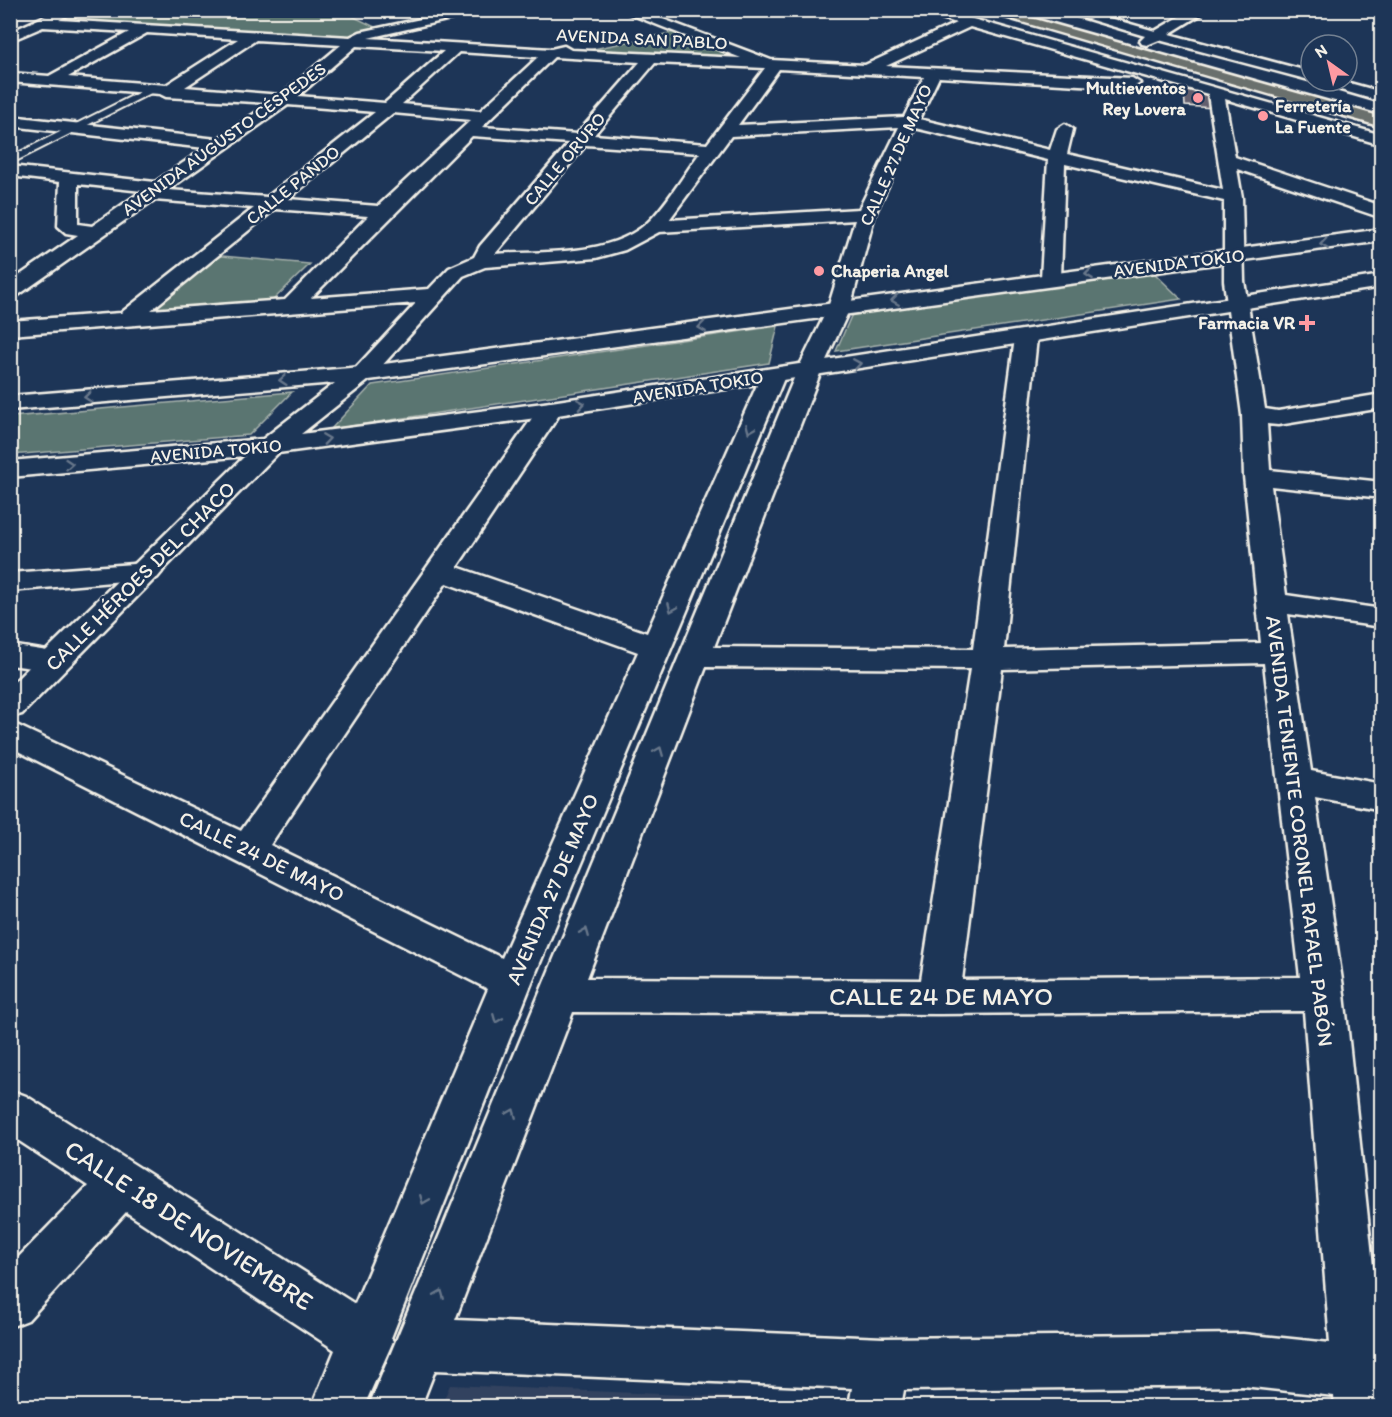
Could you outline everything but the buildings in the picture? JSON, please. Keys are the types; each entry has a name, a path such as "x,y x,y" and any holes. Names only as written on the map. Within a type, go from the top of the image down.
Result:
{"highway":[{"path":"987,10 1382,122"},
{"path":"1006,10 1382,115"}],"street":[{"name":"AVENIDA AUGUSTO CÉSPEDES","path":"10,292 282,102 356,40 369,33 392,27 484,10"},
{"path":"482,261 607,250 634,241 654,227 774,66 626,10"},
{"path":"924,10 1382,140"},
{"path":"1064,10 1299,74"},
{"path":"1134,46 1160,36 1202,10"},
{"path":"28,11 65,12"},
{"path":"10,37 65,12"},
{"path":"373,19 414,38 414,45"},
{"name":"AVENIDA SAN PABLO","path":"43,23 774,66 1140,84 1169,81 1201,71"},
{"path":"866,70 967,23"},
{"path":"52,80 147,28"},
{"path":"650,33 672,28"},
{"path":"166,92 254,35"},
{"path":"291,306 383,212 550,53 605,42"},
{"name":"CALLE PANDO","path":"128,319 387,110 456,48"},
{"name":"CALLE ORURO","path":"482,261 487,250 650,59"},
{"name":"CALLE 27 DE MAYO","path":"809,371 839,308 866,214 933,74"},
{"path":"10,77 282,102 485,116"},
{"path":"1359,91 1382,97"},
{"name":"AVENIDA TENIENTE CORONEL RAFAEL PABÓN","path":"1215,92 1220,110 1233,198 1237,305 1254,415 1257,476 1323,994 1366,1386"},
{"path":"10,121 221,145"},
{"path":"724,131 910,122 1233,198"},
{"path":"1051,278 1057,157 1065,129"},
{"path":"469,131 712,149"},
{"path":"1226,159 1382,212"},
{"path":"10,171 155,191 383,212"},
{"path":"73,179 68,185 68,226 73,229 95,232"},
{"path":"654,227 866,214"},
{"name":"AVENIDA TOKIO","path":"10,403 362,374 1051,278 1382,235"},
{"name":"CALLE HÉROES DEL CHACO","path":"10,706 270,447 362,374 456,272 482,261"},
{"name":"AVENIDA TOKIO","path":"10,469 270,447 551,409 1026,338 1382,281"},
{"path":"10,328 434,295"},
{"path":"939,997 987,659 1026,338"},
{"path":"395,1407 697,657 809,371"},
{"name":"AVENIDA 27 DE MAYO","path":"338,1407 367,1341 512,982 773,376"},
{"path":"1254,415 1278,418 1382,401"},
{"path":"248,849 551,409"},
{"path":"1257,476 1382,490"},
{"path":"441,571 655,647"},
{"path":"10,582 147,572"},
{"path":"1272,602 1382,618"},
{"path":"697,657 987,659 1278,652"},
{"path":"10,655 55,661"},
{"name":"CALLE 24 DE MAYO","path":"10,733 248,849 512,982"},
{"path":"1295,782 1382,797"},
{"name":"CALLE 24 DE MAYO","path":"559,995 939,997 1323,994"},
{"name":"CALLE 18 DE NOVIEMBRE","path":"10,1110 367,1341"},
{"path":"10,1302 123,1182"},
{"path":"420,1344 879,1385 1242,1360 1366,1386"}],"lane":[{"path":"10,161 150,90"}],"shaded area":[{"path":"450,1385 848,1402 847,1406 441,1406"}],"green space":[{"path":"74,10 340,10 377,28 349,37 50,22"},
{"path":"675,32 750,60 584,51"},
{"path":"211,255 310,264 272,301 148,311"},
{"path":"1153,272 1181,299 836,351 852,314"},
{"path":"778,326 769,363 331,429 372,385"},
{"path":"292,392 249,435 11,455 11,417"}],"place":[{"name":"Multieventos Rey Lovera","path":"1198,98"},
{"name":"Ferretería La Fuente","path":"1263,116"},
{"name":"Chaperia Angel","path":"819,271"},
{"name":"Farmacia VR","path":"1307,323"}]}
